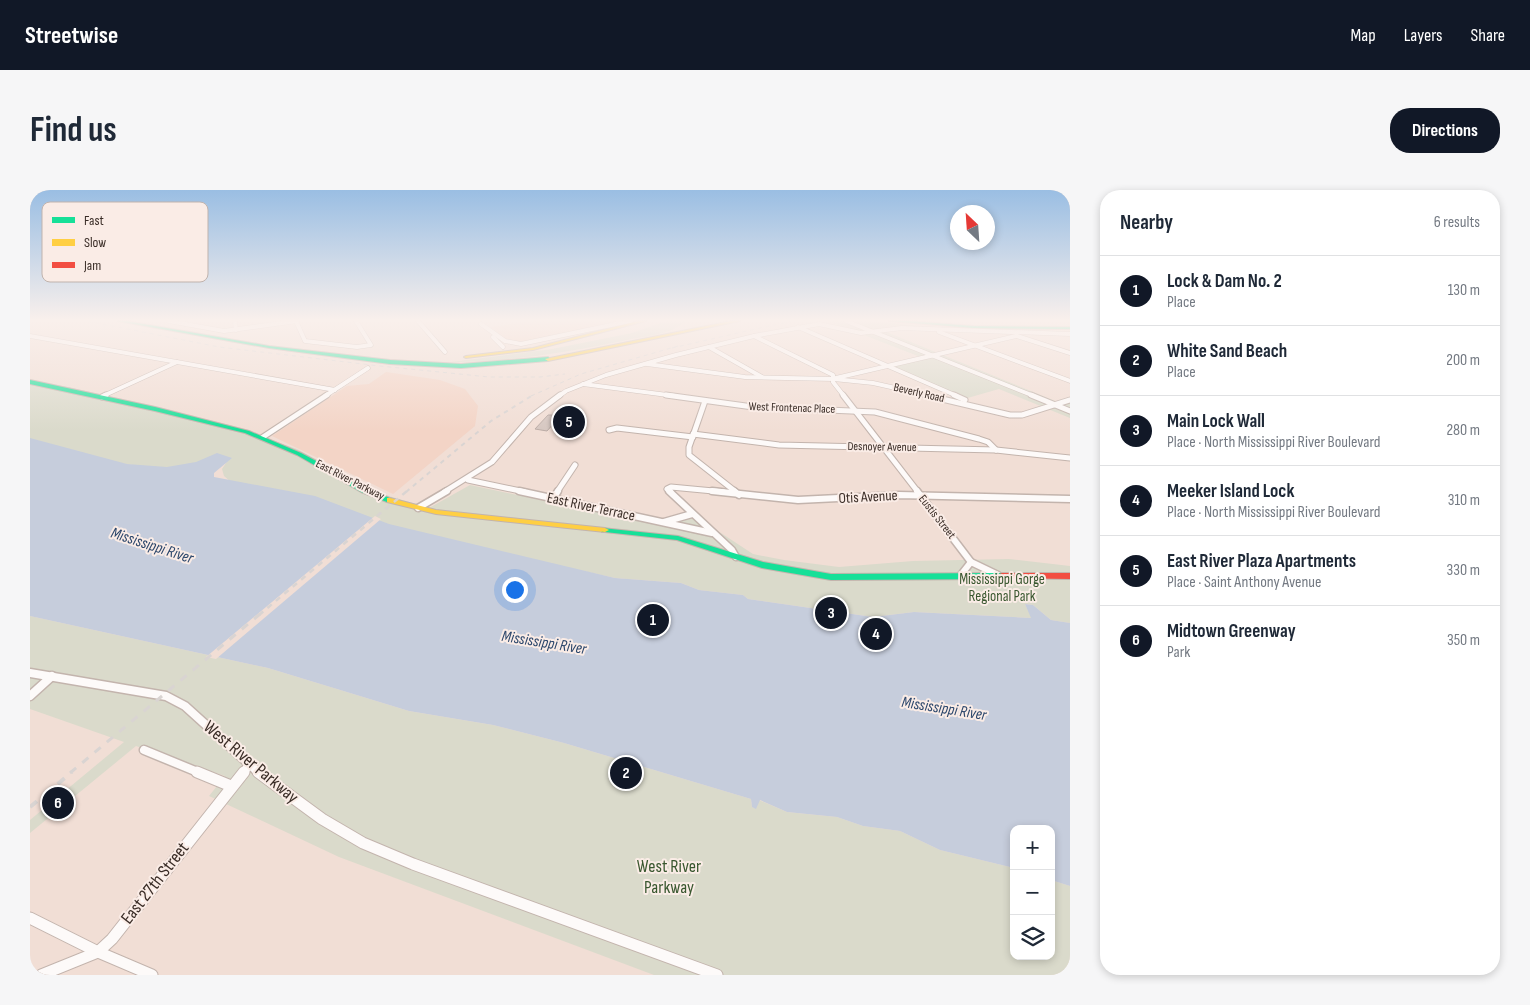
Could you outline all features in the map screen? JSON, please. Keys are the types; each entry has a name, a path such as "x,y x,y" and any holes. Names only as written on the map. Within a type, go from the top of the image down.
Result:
{"main road":[{"path":"355,358 454,366 506,364 554,358"},
{"path":"429,358 450,358"},
{"name":"East River Parkway","path":"30,382 222,424 263,437 319,464 364,490 418,508 466,516 678,538 781,570 831,577 1070,576"}],"street":[{"path":"152,358 335,390"},
{"path":"418,508 468,480 492,462 543,407 582,384 670,358"},
{"path":"728,358 765,378"},
{"name":"Eustis Street","path":"798,358 833,375 833,382 971,562 998,575"},
{"path":"867,358 982,408"},
{"path":"834,379 921,358"},
{"path":"938,358 1070,411"},
{"path":"1006,358 1070,381"},
{"path":"102,397 177,362"},
{"name":"Beverly Road","path":"646,364 715,374 765,378 834,379 895,387 1016,415 1070,400"},
{"path":"263,437 368,368"},
{"name":"West Frontenac Place","path":"582,384 761,408 875,412 979,439 988,442 996,450"},
{"path":"705,401 688,451 692,459 739,496"},
{"name":"Desnoyer Avenue","path":"609,430 616,428 779,445 996,450 1070,458"},
{"path":"553,499 575,465"},
{"name":"East River Terrace","path":"468,480 714,534"},
{"name":"Otis Avenue","path":"692,514 667,489 684,488 739,496 798,500 920,495 1070,500"},
{"path":"664,522 692,514 732,550 736,557"},
{"path":"960,576 971,562"},
{"name":"West River Parkway","path":"30,673 140,690 172,698 185,706 249,765 314,814 363,843 431,871 717,975"},
{"path":"30,696 52,676"},
{"path":"144,750 232,786"},
{"name":"East 27th Street","path":"41,975 98,952 112,939 249,765"},
{"path":"30,918 98,952 152,975"}],"shaded area":[{"path":"386,372 440,380 465,389 478,406 475,426 393,494 272,436 347,386 369,384"}],"green space":[{"path":"485,358 520,358 473,362 451,362"},
{"path":"923,358 949,358 1065,405 1070,403 1070,418 999,389 964,399 893,367"},
{"name":"Mississippi Gorge Regional Park","path":"30,384 69,387 229,425 297,449 379,493 429,508 470,485 663,526 691,518 698,518 753,554 784,560 839,567 913,561 1009,559 1070,566 1070,623 1051,620 1033,605 1025,604 1032,618 914,612 873,617 748,599 743,595 699,590 681,583 615,578 389,528 231,482 224,476 222,469 228,460 161,469 75,457 30,444"},
{"name":"West River Parkway","path":"30,616 268,668 409,711 493,725 564,743 751,799 752,807 756,808 759,800 787,812 837,817 863,826 900,831 940,850 1010,867 1010,960 1055,960 1055,881 1070,886 1070,975 654,975 339,857 209,796 225,776 136,746 30,833 30,820 124,742 30,709"}],"water":[{"name":"Mississippi River","path":"30,438 127,464 167,467 196,462 217,453 232,458 214,473 214,477 315,496 389,524 615,578 681,583 699,590 743,595 748,599 873,617 914,612 1031,618 1025,604 1033,605 1051,620 1070,623 1070,886 1055,881 1055,825 1010,825 1010,867 940,850 900,831 863,826 837,817 787,812 760,800 756,809 752,807 751,799 564,743 493,725 409,711 268,668 30,616"}],"pier":[{"path":"375,516 381,519 216,659 206,657"}],"building":[{"path":"548,415 581,420 577,426 555,422 547,431 535,429"}],"railway":[{"path":"309,358 489,377 540,377 565,374"},
{"path":"532,395 581,374 638,358"},
{"path":"406,492 491,421 532,395"},
{"path":"259,615 407,491"},
{"path":"70,773 260,614"},
{"path":"30,807 72,772"}],"traffic: fast":[{"path":"355,358 390,362 461,366 548,359"},
{"path":"30,382 155,409 247,432 299,454 364,490 390,500"},
{"path":"605,530 678,538 762,565 831,577 1002,576"}],"traffic: slow":[{"path":"548,359 555,358"},
{"path":"390,500 436,512 605,530"}],"traffic: jam":[{"path":"1002,576 1070,576"}],"place":[{"name":"East River Plaza Apartments","path":"569,422"},
{"name":"Main Lock Wall","path":"831,613"},
{"name":"Lock & Dam No. 2","path":"653,620"},
{"name":"Meeker Island Lock","path":"876,634"},
{"name":"White Sand Beach","path":"626,773"},
{"name":"Midtown Greenway","path":"58,803"}]}
